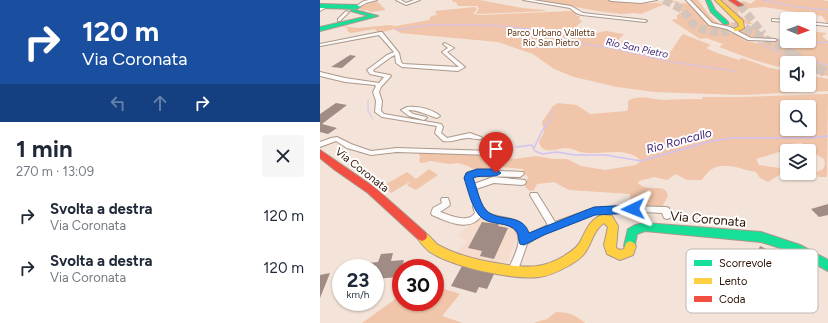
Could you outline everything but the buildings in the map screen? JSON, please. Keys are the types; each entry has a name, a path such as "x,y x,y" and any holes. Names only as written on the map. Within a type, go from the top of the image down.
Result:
{"main road":[{"path":"700,0 732,25 742,27 741,22 716,0"},
{"path":"708,0 716,14"},
{"path":"731,0 740,5"},
{"path":"321,28 375,16 357,6 322,8"},
{"name":"Via Coronata","path":"320,153 338,168 371,190 406,221 433,248 458,258 513,270 536,272 549,270 567,261 585,245 596,221 603,218 608,219 613,226 610,245 611,251 620,255 629,252 630,233 632,230 645,226 761,237 779,241 799,249"},
{"name":"Via Coronata","path":"818,260 828,266"}],"street":[{"path":"339,20 357,6 375,0"},
{"path":"398,0 406,4 418,0"},
{"path":"525,0 568,7 582,14 645,20"},
{"path":"611,0 641,2 656,0"},
{"path":"688,0 706,20 712,24 728,28 750,39 775,40"},
{"path":"773,20 780,20"},
{"path":"816,24 828,25"},
{"path":"320,45 380,33 396,53 399,63 403,66 458,69 462,67 444,52 452,48 445,44"},
{"path":"396,53 389,56 370,70 372,73 388,76 376,92 379,101 378,112 380,114 440,125 438,133 445,140 467,135 473,135 479,138"},
{"path":"320,74 358,82 375,83 379,86"},
{"path":"427,123 425,119 411,115 404,110 408,108 437,116"},
{"path":"320,145 333,139 337,139 350,146 372,153 397,150 492,152 509,149"},
{"path":"513,270 524,240 523,231 515,223 490,218 483,213 477,202 469,178 474,173 520,174"},
{"path":"472,188 493,180 522,182"},
{"path":"534,195 553,226"},
{"path":"446,202 435,211 435,213 459,221 472,220 478,216 477,202"},
{"path":"524,240 553,226 594,211 644,209 666,210 667,216"}],"shaded area":[{"path":"482,215 509,223 519,233 507,263 498,261 496,263 454,254 467,242 458,235"}],"green space":[{"path":"452,0 480,0 545,11 478,14 476,13 479,9 477,6 458,6 456,2 453,2"},
{"path":"538,0 609,0 665,4 641,14 621,14"},
{"path":"690,0 698,0 710,16 719,24 737,22 737,26 732,30 723,28 730,33 741,28 746,30 754,29 769,39 737,35 746,41 756,43 780,40 780,48 816,48 816,32 826,33 822,36 828,41 828,76 816,74 816,56 780,56 779,67 754,60 719,47 723,44 706,38 700,39 671,20 677,19 677,15 682,12 678,10 683,7 680,4 683,3 694,5"},
{"path":"720,0 729,0 742,5 739,2 744,1 750,4 756,0 828,1 828,24 822,16 816,15 816,12 796,12 764,7 739,9 738,14 753,24 746,24"},
{"path":"377,1 386,10 371,12 367,10 362,11 358,7"},
{"path":"677,1 683,3 674,2 659,3"},
{"name":"Parco Urbano Valletta Rio San Pietro","path":"475,7 477,9 473,14 480,15 571,11 578,13 576,16 580,16 579,19 582,21 575,28 596,33 606,31 624,34 618,40 668,54 683,34 711,45 706,48 717,53 739,60 742,58 770,68 780,70 780,92 806,92 741,95 655,92 617,87 574,77 554,69 533,54 498,42 400,33 395,29 378,33 375,29 351,33 348,32 347,28 342,26 358,28 389,25 396,26 429,20 431,16 437,15 435,11"},
{"name":"Parco Urbano Valletta Rio San Pietro","path":"816,76 828,79 828,91 816,92"},
{"path":"828,94 827,177 819,177 816,174 823,169 825,164 824,159 816,154 816,144 780,144 780,152 756,159 759,165 780,168 780,175 768,182 760,178 756,172 728,166 712,169 701,180 687,180 676,174 667,180 654,177 639,181 638,183 647,188 664,189 668,196 662,207 635,207 631,205 630,194 569,190 554,182 537,184 534,190 530,191 525,187 528,177 524,173 523,169 500,167 493,170 473,169 458,163 449,164 431,161 422,163 419,162 420,157 418,152 501,155 514,159 537,156 552,159 567,159 581,166 605,170 636,165 641,161 628,153 588,153 570,148 545,150 539,143 544,131 542,122 553,106 558,103 577,105 590,114 627,111 628,101 636,98 665,100 703,99 702,97"},
{"path":"429,169 438,175 416,190 407,185 411,181 391,193 383,186 407,172 416,179"},
{"path":"444,289 460,294 442,316 463,323 362,323 379,311 384,311 384,307 392,301 392,311 444,311"},
{"path":"556,312 572,314 585,323 533,323 547,319"}],"waterway":[{"path":"763,0 797,7 828,10"},
{"name":"Rio San Pietro","path":"395,30 428,25 490,25 529,29 584,44 611,48 672,62 735,71"},
{"path":"761,38 759,38 760,44 783,54 828,65"},
{"path":"775,39 780,40"},
{"path":"816,43 828,42"},
{"name":"Rio Roncallo","path":"368,100 368,111 373,119"},
{"path":"548,123 553,110"},
{"path":"534,148 542,131 549,122"},
{"name":"Rio Roncallo","path":"516,147 532,145 535,151 542,154 557,152 575,155 606,155 641,161 708,142 731,138 809,138 828,136"}],"tunnel":[{"path":"664,0 683,10 693,24 701,29 721,33 736,30"},
{"path":"740,5 763,34"},
{"path":"735,22 793,54"},
{"path":"791,53 828,74"}],"traffic: fast":[{"path":"708,0 713,11 726,23"},
{"path":"320,6 357,7"},
{"path":"320,29 375,16 353,10"},
{"path":"630,246 632,232 639,228 645,227 761,237 798,249"},
{"path":"818,260 828,266"}],"traffic: slow":[{"path":"717,0 741,22 742,27 736,30"},
{"path":"422,236 435,249 445,254 486,266 529,272 548,270 575,255 580,251 594,225 602,219 608,219 613,226 610,245 611,251 620,255 629,252 630,246"}],"traffic: jam":[{"path":"731,0 740,5"},
{"path":"320,153 338,168 371,190 422,236"}],"route":[{"path":"496,173 474,173 469,176 477,202 483,213 490,218 515,223 523,231 524,240 571,219 594,211 633,209"}]}
